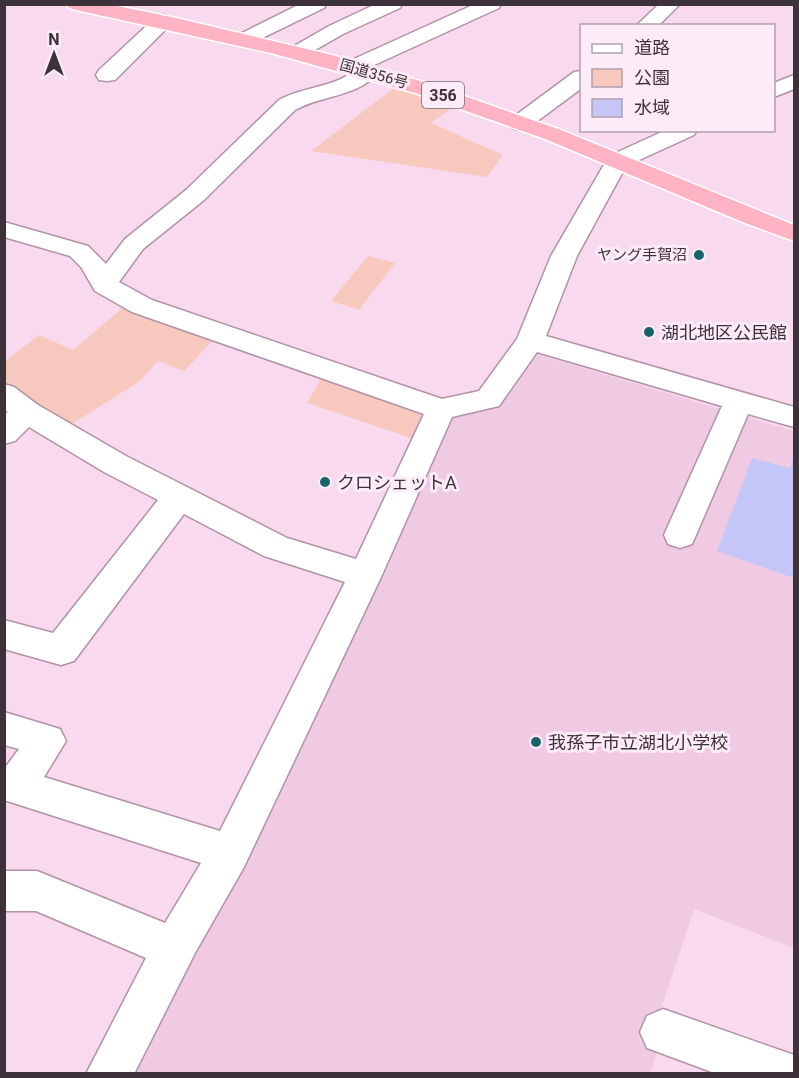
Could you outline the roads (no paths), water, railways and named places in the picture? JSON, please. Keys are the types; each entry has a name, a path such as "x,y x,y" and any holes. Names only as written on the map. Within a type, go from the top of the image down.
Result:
{"highway":[{"name":"国道356号","path":"76,4 157,14 360,69 467,103 795,234"}],"street":[{"path":"245,39 317,4"},
{"path":"296,52 336,30 393,4"},
{"path":"104,285 134,244 195,195 287,105 299,98 350,84 360,69 492,4"},
{"path":"648,24 671,4"},
{"path":"107,75 157,14"},
{"path":"520,123 580,78"},
{"path":"775,91 795,81"},
{"path":"4,229 79,252 92,263 104,285 142,306 441,409 489,399 530,341 564,256 617,161 682,132"},
{"path":"530,341 795,417"},
{"path":"680,535 739,401"},
{"path":"4,433 16,403 116,464 276,547 365,575"},
{"path":"109,1074 174,948 230,853 365,575 441,409"},
{"path":"4,634 61,650 179,497"},
{"path":"4,728 47,741 15,786 230,853"},
{"path":"4,891 37,891 174,948"},
{"path":"663,1032 771,1071"}],"water":[{"path":"794,455 794,578 717,551 752,458 790,468"}],"place":[{"name":"ヤング手賀沼","path":"699,255"},
{"name":"湖北地区公民館","path":"649,332"},
{"name":"クロシェットA","path":"325,482"},
{"name":"我孫子市立湖北小学校","path":"536,742"}]}
